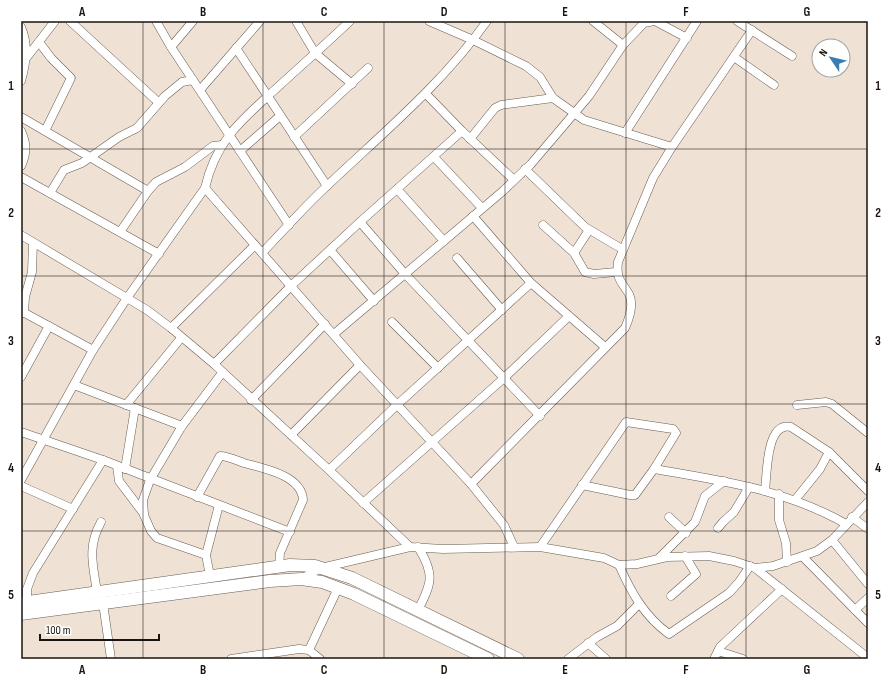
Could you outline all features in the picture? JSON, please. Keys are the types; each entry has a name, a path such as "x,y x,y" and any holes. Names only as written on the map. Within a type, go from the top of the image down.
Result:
{"main road":[{"path":"24,602 210,576 307,565 322,568 352,578 518,659"},
{"path":"21,614 270,580 301,578 322,582 338,588 411,620 488,659"}],"street":[{"path":"27,57 54,21"},
{"path":"70,21 158,102"},
{"path":"156,21 171,47 289,225"},
{"path":"171,47 193,21"},
{"path":"200,90 260,21"},
{"path":"296,21 315,53 352,84"},
{"path":"21,480 93,350 127,298 205,188 210,166 229,135 251,110 350,21"},
{"path":"429,21 473,40 536,72 553,98 574,115 597,125 672,147"},
{"path":"262,253 327,186 426,94 456,62 487,21"},
{"path":"593,21 623,45"},
{"path":"334,334 525,170 574,115 600,81 623,45 644,23 655,21 688,38"},
{"path":"737,21 792,56"},
{"path":"625,133 688,38 694,22"},
{"path":"21,27 27,57 21,81"},
{"path":"471,484 540,416 625,328 630,310 629,294 618,279 616,272 622,249 651,183 672,147 752,30"},
{"path":"39,42 51,58 71,78 45,131"},
{"path":"236,48 327,186"},
{"path":"734,57 774,85"},
{"path":"294,138 368,68"},
{"path":"50,193 64,170 82,163 89,157 137,128 158,102 177,85 193,80"},
{"path":"426,94 470,139 514,180"},
{"path":"470,139 496,108 501,105 553,98"},
{"path":"240,151 280,116"},
{"path":"21,117 148,191"},
{"path":"21,131 25,140 26,149 21,166"},
{"path":"214,364 330,250 462,131"},
{"path":"120,232 148,191 156,182 185,167 213,146 222,145"},
{"path":"434,157 482,208"},
{"path":"525,170 588,230 622,249"},
{"path":"21,177 159,254"},
{"path":"205,188 360,364 471,484 504,525 514,547"},
{"path":"397,189 444,241"},
{"path":"473,216 531,282 605,347"},
{"path":"360,222 405,274 540,416"},
{"path":"543,225 574,253 585,272 594,274 616,272"},
{"path":"574,253 588,230"},
{"path":"21,235 127,298 171,328 181,338 214,364 363,503 414,547 427,562 430,578 429,589 418,610"},
{"path":"33,243 32,272 25,297 23,312 93,350"},
{"path":"171,328 255,245"},
{"path":"330,250 374,301"},
{"path":"457,258 502,310"},
{"path":"329,470 398,404 531,282"},
{"path":"363,503 504,378 569,316"},
{"path":"392,322 438,368"},
{"path":"251,400 325,324"},
{"path":"21,377 49,326"},
{"path":"126,405 181,338"},
{"path":"291,435 360,364"},
{"path":"144,515 143,500 150,480 182,426 222,373"},
{"path":"74,384 182,426"},
{"path":"797,405 826,402 832,404 868,433"},
{"path":"135,408 119,481 144,515 150,531 157,538 206,556"},
{"path":"540,547 623,424 628,421 673,429 676,433 654,469 634,495 582,485"},
{"path":"765,491 772,439 779,428 784,426 791,428 829,452 868,491"},
{"path":"21,432 103,460 150,480 290,532"},
{"path":"795,500 817,473 829,452"},
{"path":"197,497 220,456 283,476 294,484 302,496 301,505 280,553 279,567"},
{"path":"24,602 29,582 103,460"},
{"path":"654,469 724,481 779,494 846,524"},
{"path":"658,559 686,533 698,516 705,496 724,481"},
{"path":"21,486 73,509"},
{"path":"718,528 734,512 749,487"},
{"path":"779,494 779,520 786,542 787,562"},
{"path":"619,565 643,610 667,632 671,633 734,588 753,567 787,562 817,551 832,540 852,517 868,502"},
{"path":"210,576 206,556 219,506"},
{"path":"669,517 686,533"},
{"path":"852,517 868,529"},
{"path":"97,592 91,550 93,538 101,522"},
{"path":"832,540 868,584"},
{"path":"301,578 322,568 414,547 540,547 604,558 619,565 638,564 658,559 685,556 708,556 734,561 753,567 868,658"},
{"path":"671,596 696,574 685,556"},
{"path":"803,557 868,623"},
{"path":"308,650 338,588"},
{"path":"716,655 782,589"},
{"path":"855,610 868,598"},
{"path":"103,603 111,659"},
{"path":"568,659 588,643 617,626 639,604"},
{"path":"588,643 606,659"},
{"path":"232,659 286,651 308,650 320,659"},
{"path":"716,655 743,659"}]}
